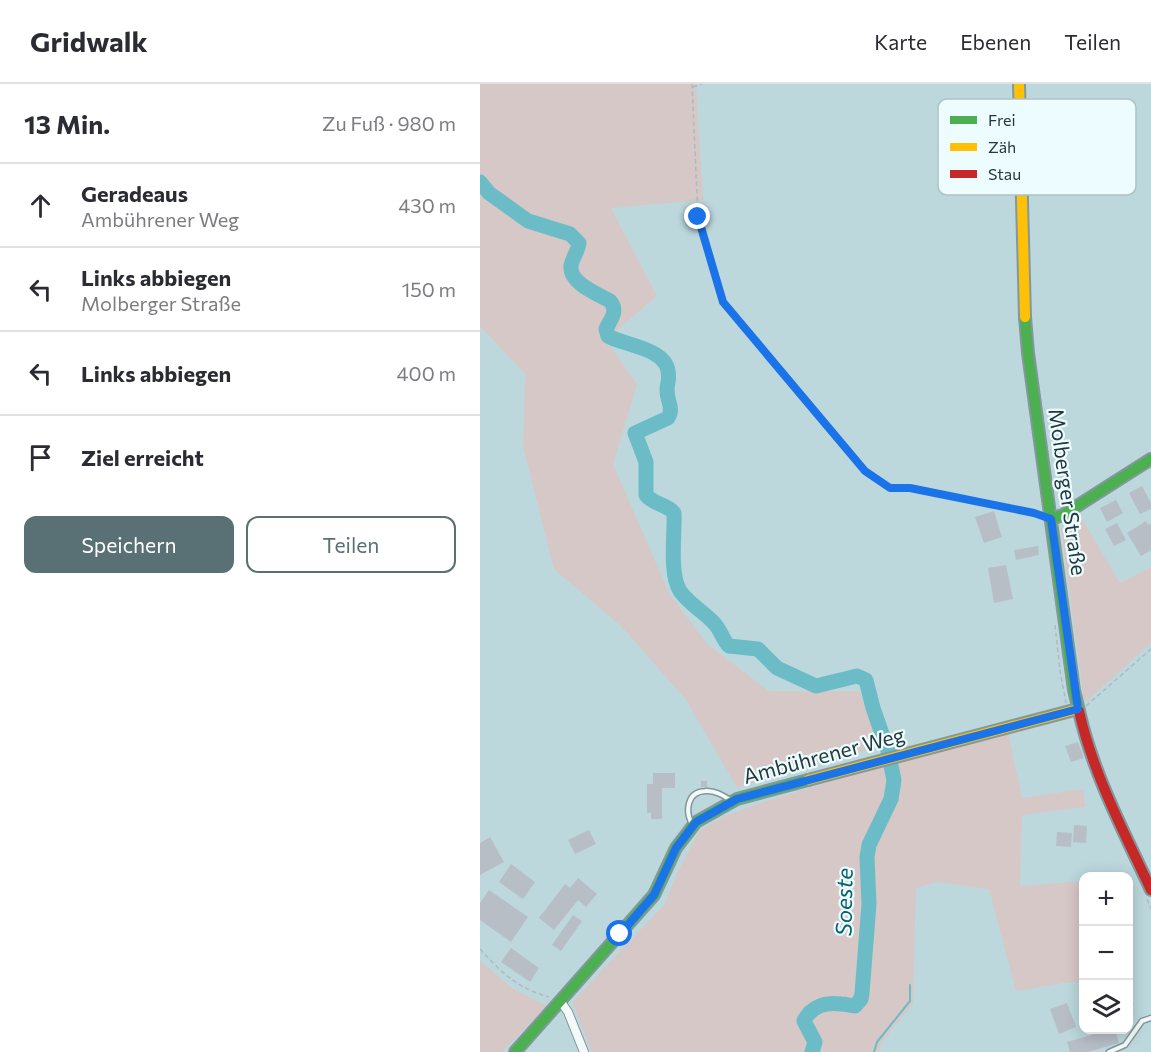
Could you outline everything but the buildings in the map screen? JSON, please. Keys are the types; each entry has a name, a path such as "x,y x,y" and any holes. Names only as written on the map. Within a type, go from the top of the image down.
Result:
{"main road":[{"name":"Molberger Straße","path":"1019,84 1019,99"},
{"name":"Molberger Straße","path":"1021,195 1023,294 1028,353 1078,709 1090,748 1131,849 1151,890"},
{"path":"1051,519 1063,515 1151,459"},
{"name":"Ambührener Weg","path":"515,1052 654,895 676,848 696,822 732,802 1078,709"}],"street":[{"path":"561,1002 568,1012 584,1052"}],"lane":[{"path":"693,826 688,817 687,807 692,797 704,790 719,793 732,802"},
{"path":"1109,1052 1125,1045 1142,1021 1151,1018"}],"path":[{"path":"692,84 698,217 723,302 865,471 890,488 910,488 1034,513 1051,519"},
{"path":"692,88 702,84"},
{"path":"1078,709 1089,705 1151,650"},
{"path":"480,949 512,981 530,991 561,1002"}],"shaded area":[{"path":"480,84 696,84 703,200 611,208 657,296 606,340 637,384 613,464 669,593 707,644 769,691 860,691 878,747 737,788 686,700 621,626 554,569 523,446 525,374 480,326"},
{"path":"1081,517 1120,583 1151,567 1151,643 1088,700 1084,701 1061,528"},
{"path":"1008,733 1022,798 1083,789 1085,807 1022,815 1020,886 1079,881 1079,982 1016,991 989,889 937,882 916,888 913,1004 882,1042 878,1052 592,1052 572,1002 665,904 677,873 700,830 725,816 767,801 896,762"},
{"path":"480,961 512,988 547,1006 502,1052 480,1052"}],"waterway":[{"name":"Soeste","path":"480,182 489,193 528,221 570,234 579,243 571,266 575,278 613,305 613,315 606,329 608,336 652,352 665,363 669,374 667,390 670,414 668,418 635,433 646,462 646,495 674,513 674,564 680,591 714,623 729,646 758,649 777,668 816,686 857,676 866,680 888,751 894,780 891,799 869,845 867,857 869,904 861,999 855,1006 843,1004 820,1006 807,1016 804,1021 815,1042 812,1052"},
{"path":"874,1052 877,1042 910,1001 910,985"}],"traffic: fast":[{"path":"1025,317 1074,690 1079,711"},
{"path":"1051,519 1063,515 1151,459"},
{"path":"515,1052 654,895 676,848 696,822 737,799 808,780"}],"traffic: slow":[{"path":"1019,84 1019,99"},
{"path":"1022,195 1025,317"},
{"path":"808,780 1078,709"}],"traffic: jam":[{"path":"1079,711 1101,780 1151,890"}],"route":[{"path":"620,934 654,895 676,848 696,822 737,799 1078,709 1051,519 1034,513 910,488 890,488 865,471 723,302 698,217"}]}
